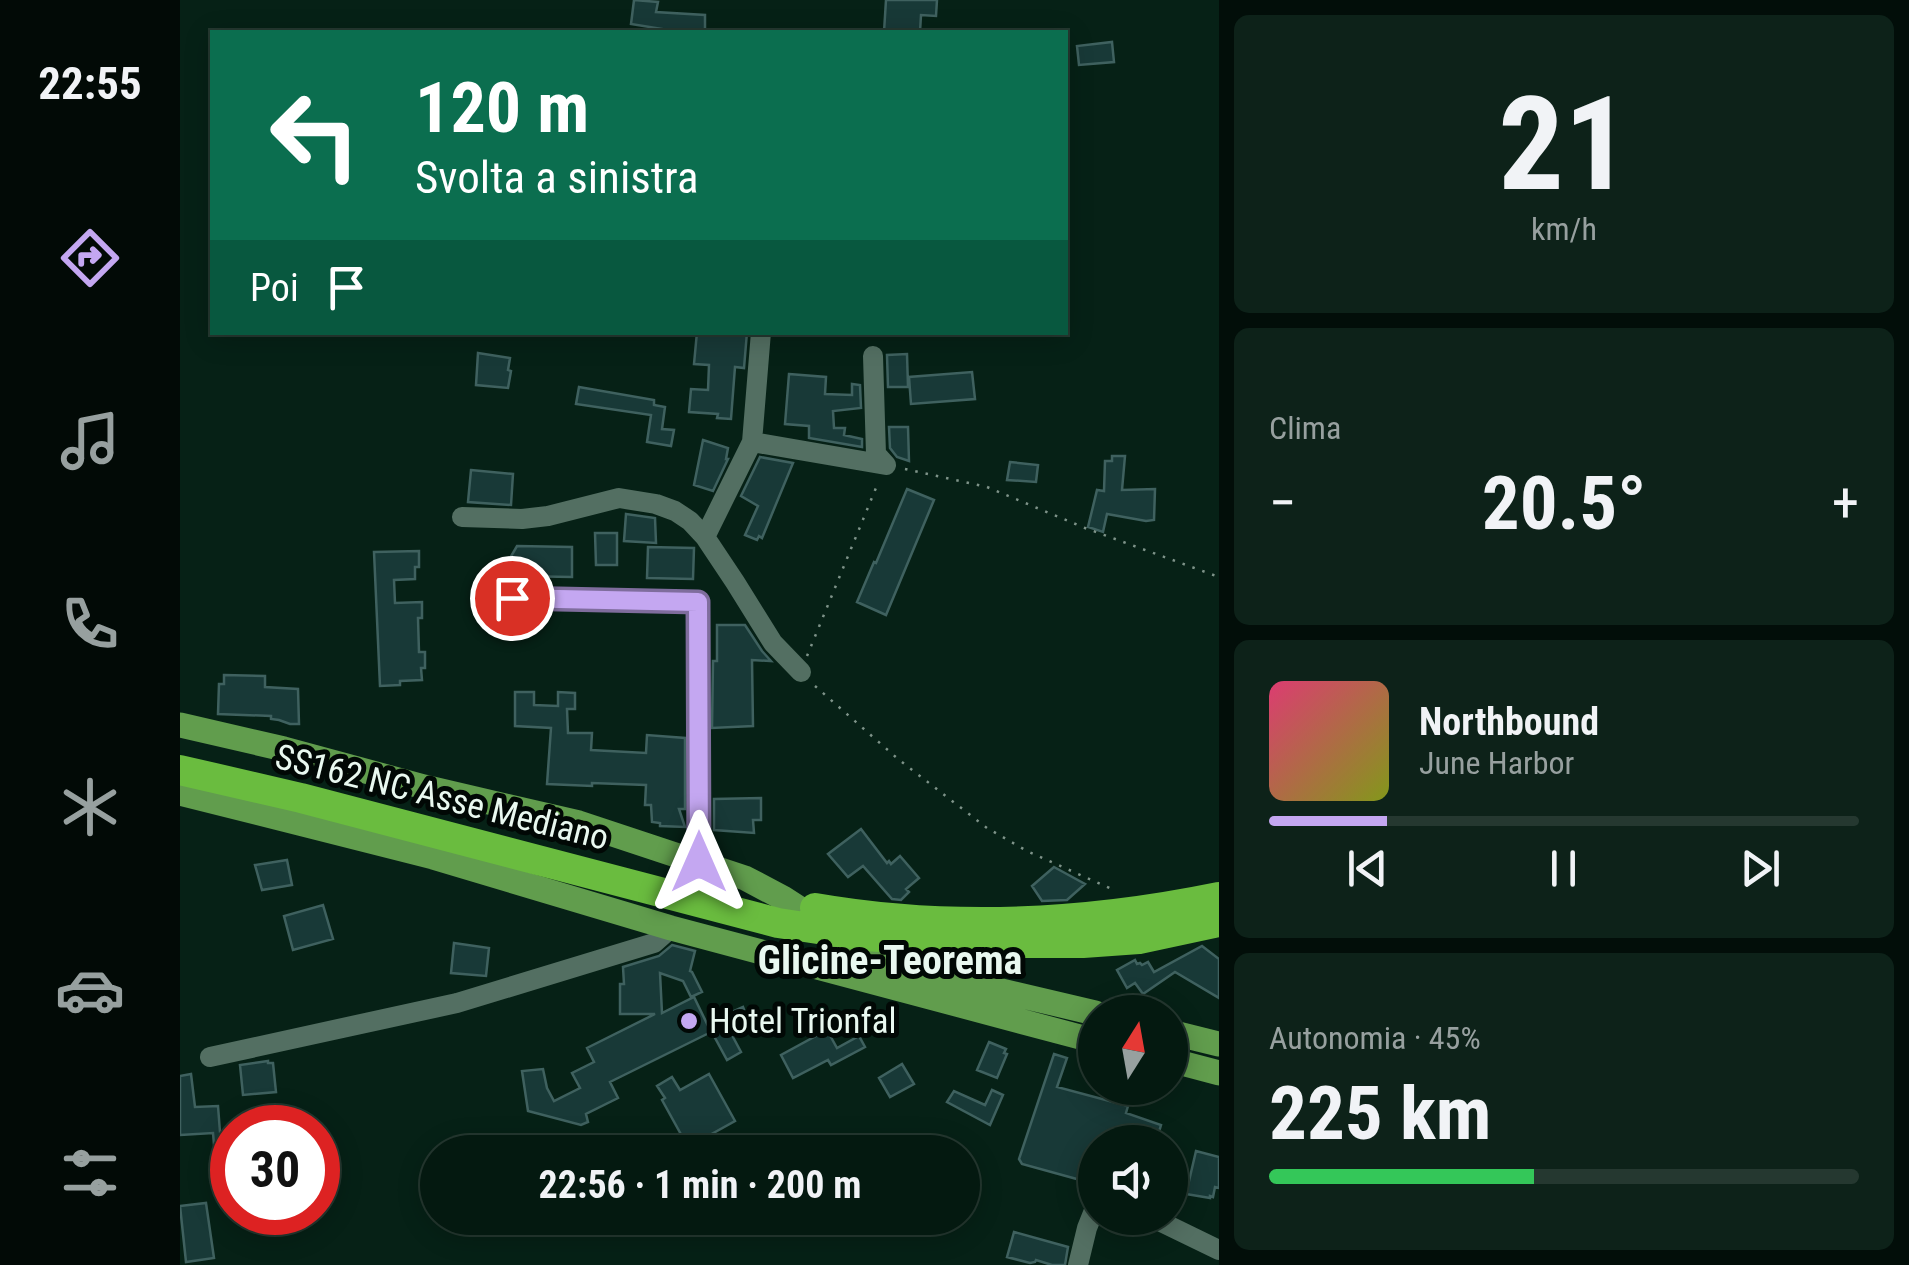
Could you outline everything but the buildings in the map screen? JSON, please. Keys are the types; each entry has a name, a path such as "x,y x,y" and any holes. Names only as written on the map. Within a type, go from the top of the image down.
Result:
{"highway":[{"name":"SS162 NC Asse Mediano","path":"180,751 304,790 778,923 864,936 1083,943 1139,938 1219,922"},
{"name":"SS162 NC Asse Mediano","path":"180,770 304,790 758,898 836,912 952,922 1078,920 1219,897"}],"main road":[{"path":"180,725 579,823 745,878 814,918 855,954 1078,1009"},
{"path":"180,792 433,856 670,928 1078,1036"},
{"path":"1188,1036 1219,1044"},
{"path":"1188,1065 1219,1073"}],"street":[{"path":"704,538 752,442 761,335"},
{"path":"873,356 876,454 886,465"},
{"path":"752,442 886,465"},
{"path":"462,518 548,516 620,498 675,511 704,538 772,643 800,672"},
{"path":"512,598 698,602 699,862"},
{"path":"210,1057 457,1003 654,943 670,928"},
{"path":"1078,1265 1084,1235"},
{"path":"1188,1235 1219,1250"}],"path":[{"path":"1119,893 987,828 898,760 800,672 886,465 988,487 1219,578"}],"place":[{"name":"Hotel Trionfal","path":"689,1021"}],"district":[{"name":"Glicine-Teorema","path":"890,960"}],"route":[{"path":"512,598 698,602 699,862"}]}
